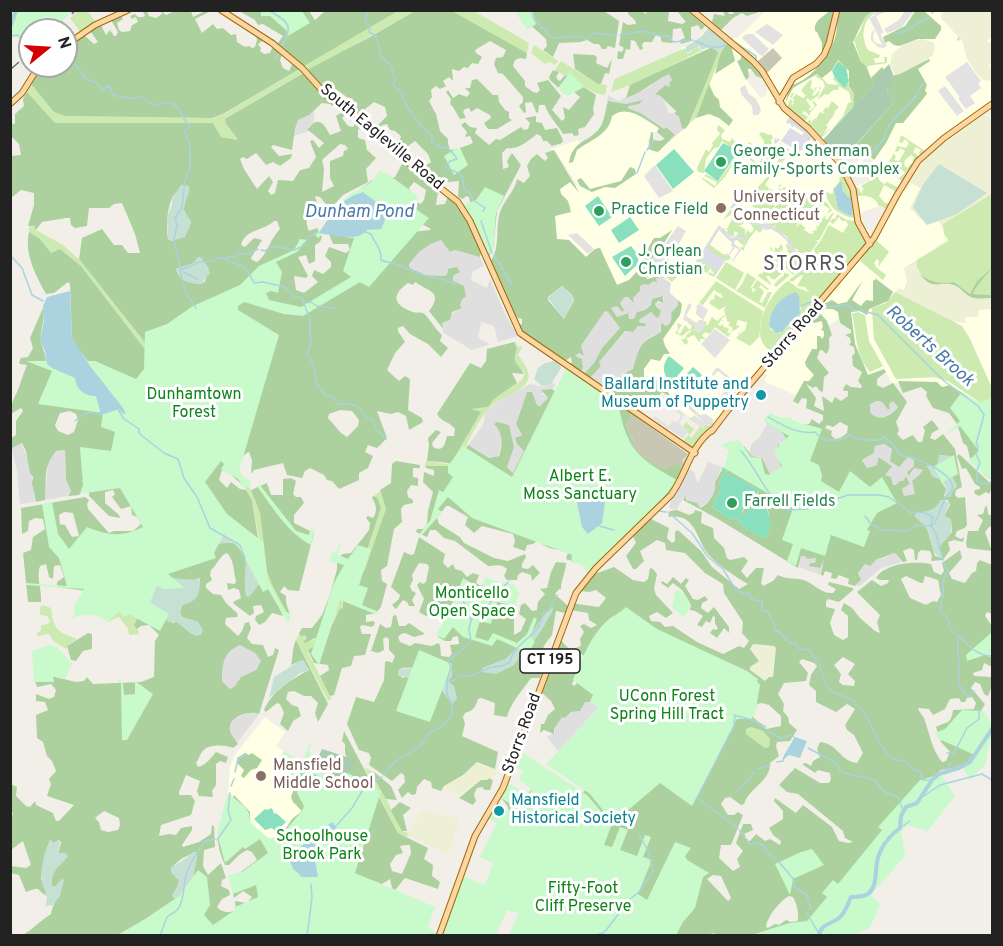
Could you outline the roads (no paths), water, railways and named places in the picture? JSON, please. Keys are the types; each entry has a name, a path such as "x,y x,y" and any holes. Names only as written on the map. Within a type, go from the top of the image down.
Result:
{"main road":[{"path":"78,37 95,25 128,10"},
{"name":"South Eagleville Road","path":"221,10 280,49 302,68 329,98 365,121 400,156 458,201 470,221 520,333 694,452"},
{"path":"692,10 753,61 765,76 781,105 807,127 840,163 853,189 858,222 871,242"},
{"path":"781,105 793,78 824,56 837,10"},
{"path":"10,104 22,93 31,78"},
{"name":"Storrs Road","path":"439,936 475,836 503,788 576,593 596,567 671,495 694,452 871,242 918,161 944,138 993,104"}],"water":[{"path":"840,182 843,191 851,197 853,215 850,216 838,209 834,190"},
{"name":"Dunham Pond","path":"363,192 385,211 385,222 381,229 367,230 351,237 319,233 342,203"},
{"path":"70,291 72,338 126,414 119,409 101,415 96,396 84,393 79,389 75,378 47,364 45,351 40,341 44,320 43,306 47,297"},
{"path":"796,292 799,296 800,313 782,332 776,333 769,326 774,309 786,297"},
{"path":"586,487 593,496 602,498 605,502 602,523 588,534 582,527 576,498"},
{"path":"795,737 807,741 800,758 789,755 784,759 784,755"},
{"path":"332,822 337,827 321,841 316,851 318,877 301,877 290,862 292,854 309,840 308,834 320,831"}],"waterway":[{"path":"10,28 16,10"},
{"path":"268,10 280,17 287,25 288,34 281,47"},
{"path":"368,10 365,21 370,27 369,32 376,36 381,57 389,64 396,77 393,84 403,95 405,103 417,121 432,135 432,142 442,148 447,147 456,157 457,159 450,161 445,167 460,174 464,188 473,200 485,208 483,211"},
{"path":"532,10 535,20 552,38 581,36 585,39 594,33 616,36"},
{"path":"895,33 899,34 930,17"},
{"path":"620,35 642,31 669,36 673,42 693,40"},
{"path":"10,34 18,36"},
{"path":"695,41 712,48 724,46 727,42"},
{"path":"736,43 756,56 756,60"},
{"path":"275,58 280,52"},
{"path":"78,68 85,79 93,81 103,89 110,86 113,95 130,98 140,96 154,106 170,102 174,104 191,126 184,131 190,145 190,168 185,181 182,208 175,218 177,225 174,240 181,270 199,262 214,261 217,257 226,259 231,256 235,257 239,253 248,254 258,249"},
{"path":"871,155 885,137 888,127 913,100 924,83"},
{"path":"647,150 654,140"},
{"path":"637,173 645,152"},
{"path":"481,221 492,253"},
{"path":"363,231 371,234 379,249 381,260 426,276 455,284 456,282"},
{"path":"309,237 318,232"},
{"path":"302,246 308,239"},
{"path":"261,250 265,251 272,246 294,250 301,247"},
{"path":"10,255 22,268 32,295 43,301"},
{"path":"494,255 512,285"},
{"path":"227,260 245,269 254,283 263,282 285,287 293,296 302,298 310,320 312,340 307,353 314,366 317,384 325,395 333,397 338,404 358,407 365,416 373,421 376,429 386,439"},
{"path":"180,270 186,293 194,305"},
{"path":"183,272 198,279"},
{"path":"801,306 813,301 816,303"},
{"path":"305,303 311,302 317,306 334,308"},
{"path":"820,306 824,309 848,305 853,310 865,311"},
{"name":"Roberts Brook","path":"867,312 878,315 944,381 978,406 984,415 976,444 978,446 976,454 980,463 977,470"},
{"path":"117,408 124,419 139,429 141,435 164,453 178,459 184,478 197,497 210,528 240,545 245,558"},
{"path":"75,421 87,413 102,412"},
{"path":"768,417 796,431 815,432 823,440 839,440 850,435 854,438 874,441"},
{"path":"875,440 881,440 883,437 903,456 919,460 943,473 952,485 951,492 945,498"},
{"path":"741,451 768,491 780,505 788,510 807,509 848,495 879,495 889,497 911,513 923,512 933,517 931,525 936,534 943,560"},
{"path":"977,472 977,481 984,484 992,482"},
{"path":"865,516 871,524 882,530 908,531 917,525 931,526 935,523 945,499"},
{"path":"659,511 666,512"},
{"path":"668,512 692,533 708,557 723,569 736,590 745,594 749,593 751,599 762,602 762,610 768,612 775,625 774,631 778,631 790,643 795,643 799,649 809,650 818,662"},
{"path":"599,526 614,530"},
{"path":"943,562 948,570 944,580 940,609 946,616 951,630 957,634"},
{"path":"472,619 484,611 508,582"},
{"path":"447,680 451,667 448,661 470,643 471,639 470,615 453,585"},
{"path":"384,775 389,767 416,749 428,734 449,719 453,709 447,695 447,680 453,681 460,675 472,675 510,662 517,649 537,629 543,614 550,610 557,595"},
{"path":"958,635 958,683 965,695 969,696 974,691"},
{"path":"960,636 974,650 992,656"},
{"path":"819,664 827,687 856,702"},
{"path":"856,704 866,715 886,752 892,758 905,762 921,772 922,780 932,780"},
{"path":"947,753 954,753 967,728 979,719 979,710"},
{"path":"734,715 766,727"},
{"path":"735,716 734,726 697,798 738,828"},
{"path":"819,936 822,928 843,914 851,897 865,896 872,890 882,847 900,828 901,816 906,807 917,803 932,780 939,774 970,762 992,729"},
{"path":"768,731 780,738 791,735 796,739"},
{"path":"808,748 836,763 841,772 875,780 883,791 898,797 904,813"},
{"path":"235,772 238,759 246,754"},
{"path":"777,762 783,761 784,757"},
{"path":"946,771 951,762"},
{"path":"757,769 770,765"},
{"path":"749,780 754,772"},
{"path":"921,798 940,785 982,774 992,780"},
{"path":"337,825 352,808 364,788 382,777"},
{"path":"231,786 234,779"},
{"path":"737,791 747,781"},
{"path":"217,840 231,820 228,811 230,793"},
{"path":"900,828 910,821"},
{"path":"739,830 745,836"},
{"path":"592,936 603,933 607,929 630,899 640,891 653,871 648,851 639,834"},
{"path":"160,936 167,917 180,905 186,875 192,861 205,841 215,839"},
{"path":"747,839 749,844 758,843 765,847 766,851 777,860"},
{"path":"779,862 795,881 793,886 807,895 811,909"},
{"path":"307,936 312,898 311,884"},
{"path":"807,913 819,934"}],"railway":[{"path":"67,18 76,10"},
{"path":"10,70 18,63"}],"place":[{"name":"George J. Sherman Family-Sports Complex","path":"721,162"},
{"name":"University of Connecticut","path":"721,208"},
{"name":"Practice Field","path":"599,211"},
{"name":"J. Orlean Christian","path":"626,262"},
{"name":"Ballard Institute and Museum of Puppetry","path":"761,395"},
{"name":"Farrell Fields","path":"732,503"},
{"name":"Mansfield Middle School","path":"261,776"},
{"name":"Mansfield Historical Society","path":"499,811"}],"district":[{"name":"STORRS","path":"805,266"}],"park label":[{"name":"Dunhamtown Forest","path":"194,405"},
{"name":"Albert E. Moss Sanctuary","path":"580,487"},
{"name":"Monticello Open Space","path":"472,604"},
{"name":"UConn Forest Spring Hill Tract","path":"667,707"},
{"name":"Schoolhouse Brook Park","path":"322,847"},
{"name":"Fifty-Foot Cliff Preserve","path":"583,899"}]}
